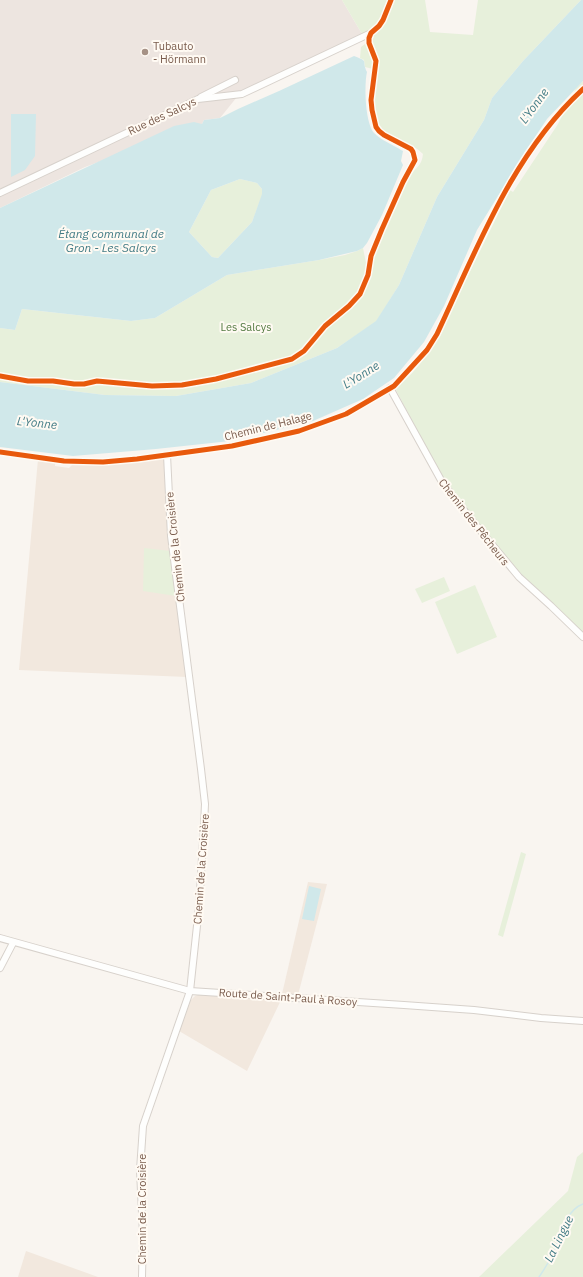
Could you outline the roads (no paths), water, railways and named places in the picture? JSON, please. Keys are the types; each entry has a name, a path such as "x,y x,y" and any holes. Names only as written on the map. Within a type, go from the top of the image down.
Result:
{"street":[{"name":"Rue des Salcys","path":"0,193 198,99 242,94 371,33"},
{"path":"198,99 235,80"},
{"name":"Chemin des Pêcheurs","path":"390,388 442,482 519,577 583,637"},
{"name":"Chemin de la Croisière","path":"142,1277 143,1235 140,1170 143,1126 190,991 199,907 205,804 171,536 167,455"},
{"name":"Route de Saint-Paul à Rosoy","path":"0,938 13,943 22,944 190,991 396,1004 583,1021"},
{"path":"0,968 13,943"}],"water":[{"name":"L'Yonne","path":"581,0 583,0 583,81 547,119 525,152 477,230 444,306 424,342 394,378 363,399 313,421 230,441 73,456 0,447 0,382 105,395 176,396 251,383 337,348 376,321 399,285 437,197 484,120 492,98 523,61"},
{"name":"Étang communal de Gron - Les Salcys","path":"354,56 364,61 367,72 366,103 371,128 380,138 403,151 401,161 403,165 382,215 363,248 357,251 319,260 227,275 155,318 131,321 22,309 15,330 0,328 0,208 174,126 194,122 202,124 204,120 220,118","holes":["240,179 257,183 262,189 262,194 252,222 218,258 212,257 189,232 211,190"]},
{"path":"11,114 36,114 35,156 25,170 11,177"},
{"path":"309,886 321,889 314,921 302,919"}],"waterway":[{"name":"La Lingue","path":"539,1277 552,1256 567,1219 571,1213 583,1204"}],"place":[{"name":"Tubauto - Hörmann","path":"145,52"}],"park label":[{"name":"Les Salcys","path":"246,327"}]}
